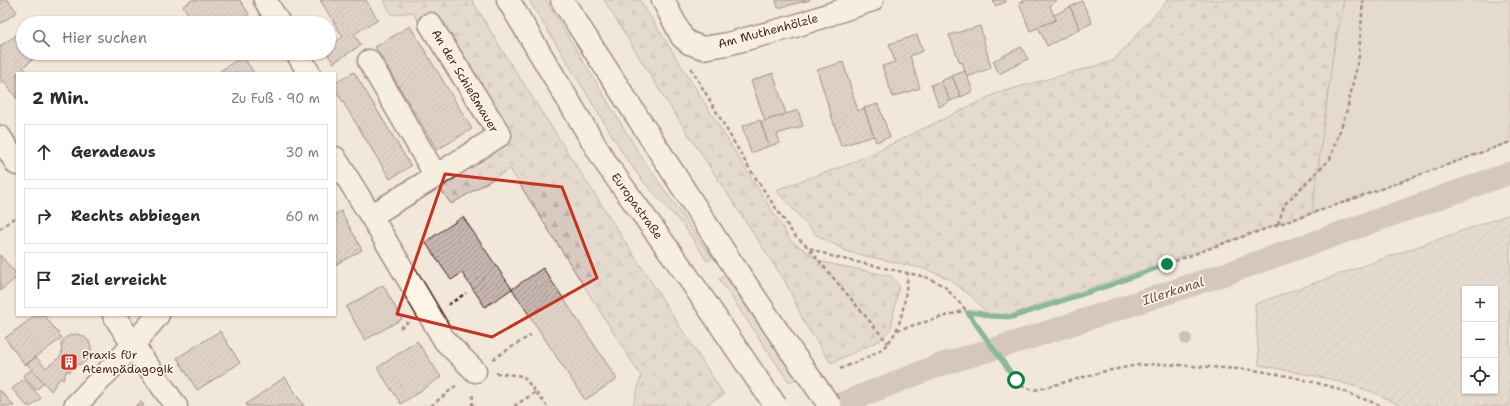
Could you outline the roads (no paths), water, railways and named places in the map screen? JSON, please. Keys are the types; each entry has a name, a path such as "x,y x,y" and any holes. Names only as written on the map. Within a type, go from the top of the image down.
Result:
{"main road":[{"path":"266,0 275,16"},
{"name":"Europastraße","path":"508,0 607,165 684,271 776,406"},
{"path":"562,0 723,250 791,352 830,406"},
{"name":"Am Muthenhölzle","path":"663,0 676,28 682,37 689,43 703,48 727,44 795,26 872,0"},
{"name":"An der Schießmauer","path":"371,216 500,135 430,24"},
{"path":"301,60 308,72"},
{"path":"369,61 436,176"},
{"path":"0,137 16,162"},
{"path":"336,160 446,341 475,371"},
{"path":"115,316 176,406"},
{"path":"75,406 133,345 157,316"}],"waterway":[{"name":"Illerkanal","path":"835,406 940,365 1023,340 1225,274 1510,173"}],"place":[{"name":"Praxis für Atempädagogik","path":"69,362"}]}
